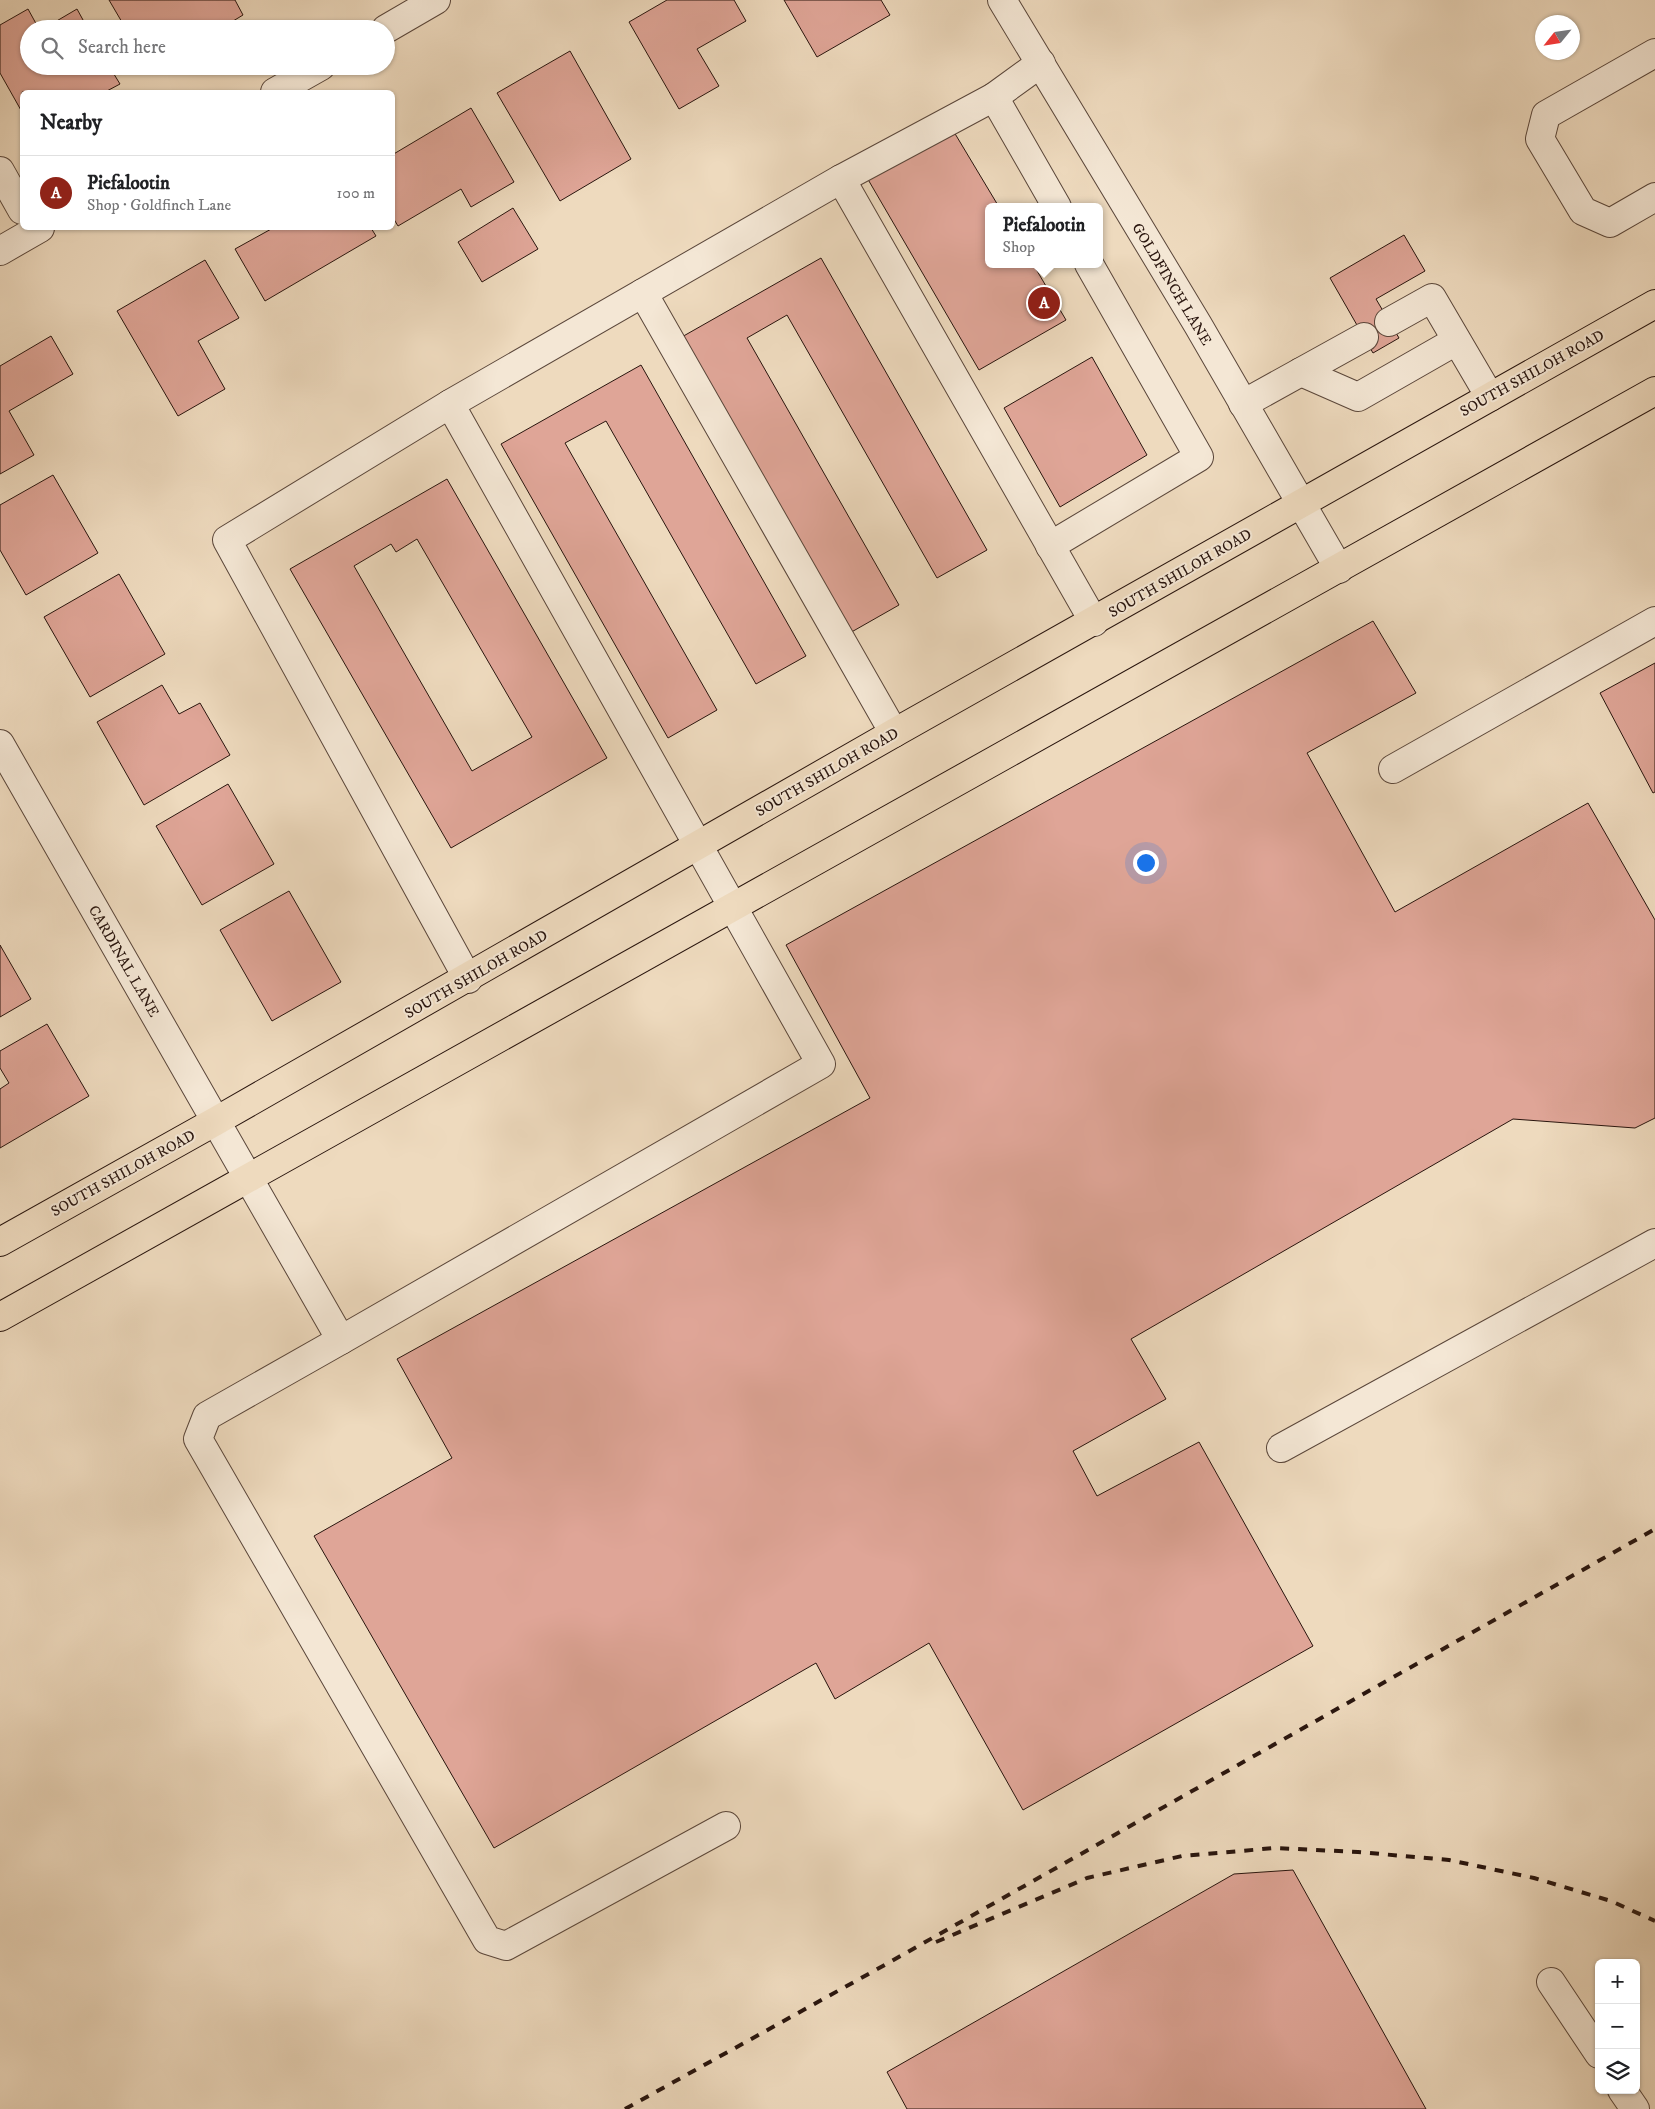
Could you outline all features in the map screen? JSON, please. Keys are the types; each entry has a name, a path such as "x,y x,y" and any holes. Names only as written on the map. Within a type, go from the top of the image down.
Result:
{"main road":[{"name":"SOUTH SHILOH ROAD","path":"0,1242 468,979 894,733 1094,622 1655,304"},
{"path":"0,1317 1655,391"}],"street":[{"path":"395,24 436,0"},
{"name":"GOLDFINCH LANE","path":"1002,0 1339,569"},
{"path":"1655,53 1546,115 1540,139 1582,211 1610,223 1655,197"},
{"path":"468,979 227,540 450,404 841,179 994,96 1040,64"},
{"path":"279,90 305,75"},
{"path":"994,96 1055,203"},
{"path":"0,170 20,204"},
{"path":"841,179 1094,622"},
{"path":"0,251 25,230"},
{"path":"1050,546 1199,457 1091,268"},
{"path":"643,293 894,733"},
{"path":"1389,322 1432,298 1490,397"},
{"path":"1243,404 1364,337"},
{"path":"1300,372 1358,397 1456,341"},
{"path":"450,404 821,1064 207,1416 198,1439 487,1940 506,1946 726,1826"},
{"path":"1393,769 1655,621"},
{"name":"CARDINAL LANE","path":"0,744 341,1340"},
{"path":"1281,1448 1655,1243"},
{"path":"1551,1982 1596,2049"},
{"path":"1625,2094 1635,2109"}],"building":[{"path":"109,0 235,0 243,15 235,20 121,20"},
{"path":"667,0 734,0 746,21 697,49 719,86 679,109 629,22"},
{"path":"784,0 881,0 890,15 817,57"},
{"path":"28,9 34,20 20,20 20,75 114,75 120,84 109,90 20,90 20,108 0,73 0,25"},
{"path":"77,9 83,20 58,20"},
{"path":"570,51 631,159 560,201 497,93"},
{"path":"471,108 514,182 471,207 461,189 398,226 395,221 395,153"},
{"path":"951,127 997,203 985,203 985,268 1035,268 1066,320 979,370 866,176"},
{"path":"513,208 538,249 482,282 458,242"},
{"path":"269,230 372,230 376,236 265,301 235,249"},
{"path":"1404,235 1425,271 1376,299 1399,338 1373,353 1330,278"},
{"path":"821,258 987,550 937,578 787,315 747,338 899,605 848,634 680,338"},
{"path":"205,260 239,318 198,341 225,389 178,416 117,311"},
{"path":"51,336 73,374 9,411 34,455 0,474 0,366"},
{"path":"1092,357 1147,455 1060,507 1004,408"},
{"path":"641,365 806,656 756,684 606,421 565,443 717,710 668,738 501,444"},
{"path":"53,475 98,553 26,595 0,550 0,505"},
{"path":"447,479 607,758 451,848 290,569","holes":["417,539 532,737 472,771 354,566 391,544 396,552"]},
{"path":"119,574 165,654 90,697 44,617"},
{"path":"1373,621 1416,693 1307,753 1395,912 1588,803 1655,920 1655,1118 1635,1128 1513,1119 1131,1339 1166,1399 1073,1451 1097,1496 1199,1442 1313,1646 1023,1810 929,1643 835,1699 816,1663 494,1848 314,1536 452,1458 397,1359 870,1098 786,945"},
{"path":"1655,663 1655,792 1653,793 1600,693"},
{"path":"162,685 179,714 200,703 230,755 144,805 97,722"},
{"path":"228,784 274,864 202,905 156,826"},
{"path":"289,891 341,982 272,1021 220,930"},
{"path":"0,945 31,999 0,1017"},
{"path":"47,1024 89,1096 0,1148 0,1089 9,1083 0,1068 0,1051"},
{"path":"1293,1870 1426,2109 907,2109 887,2072 1234,1874"}],"railway":[{"path":"625,2109 890,1962 1655,1529"},
{"path":"936,1942 1087,1878 1182,1856 1275,1848 1358,1852 1449,1860 1534,1878 1611,1901 1655,1921"}],"place":[{"name":"Piefalootin","path":"1044,303"}]}
